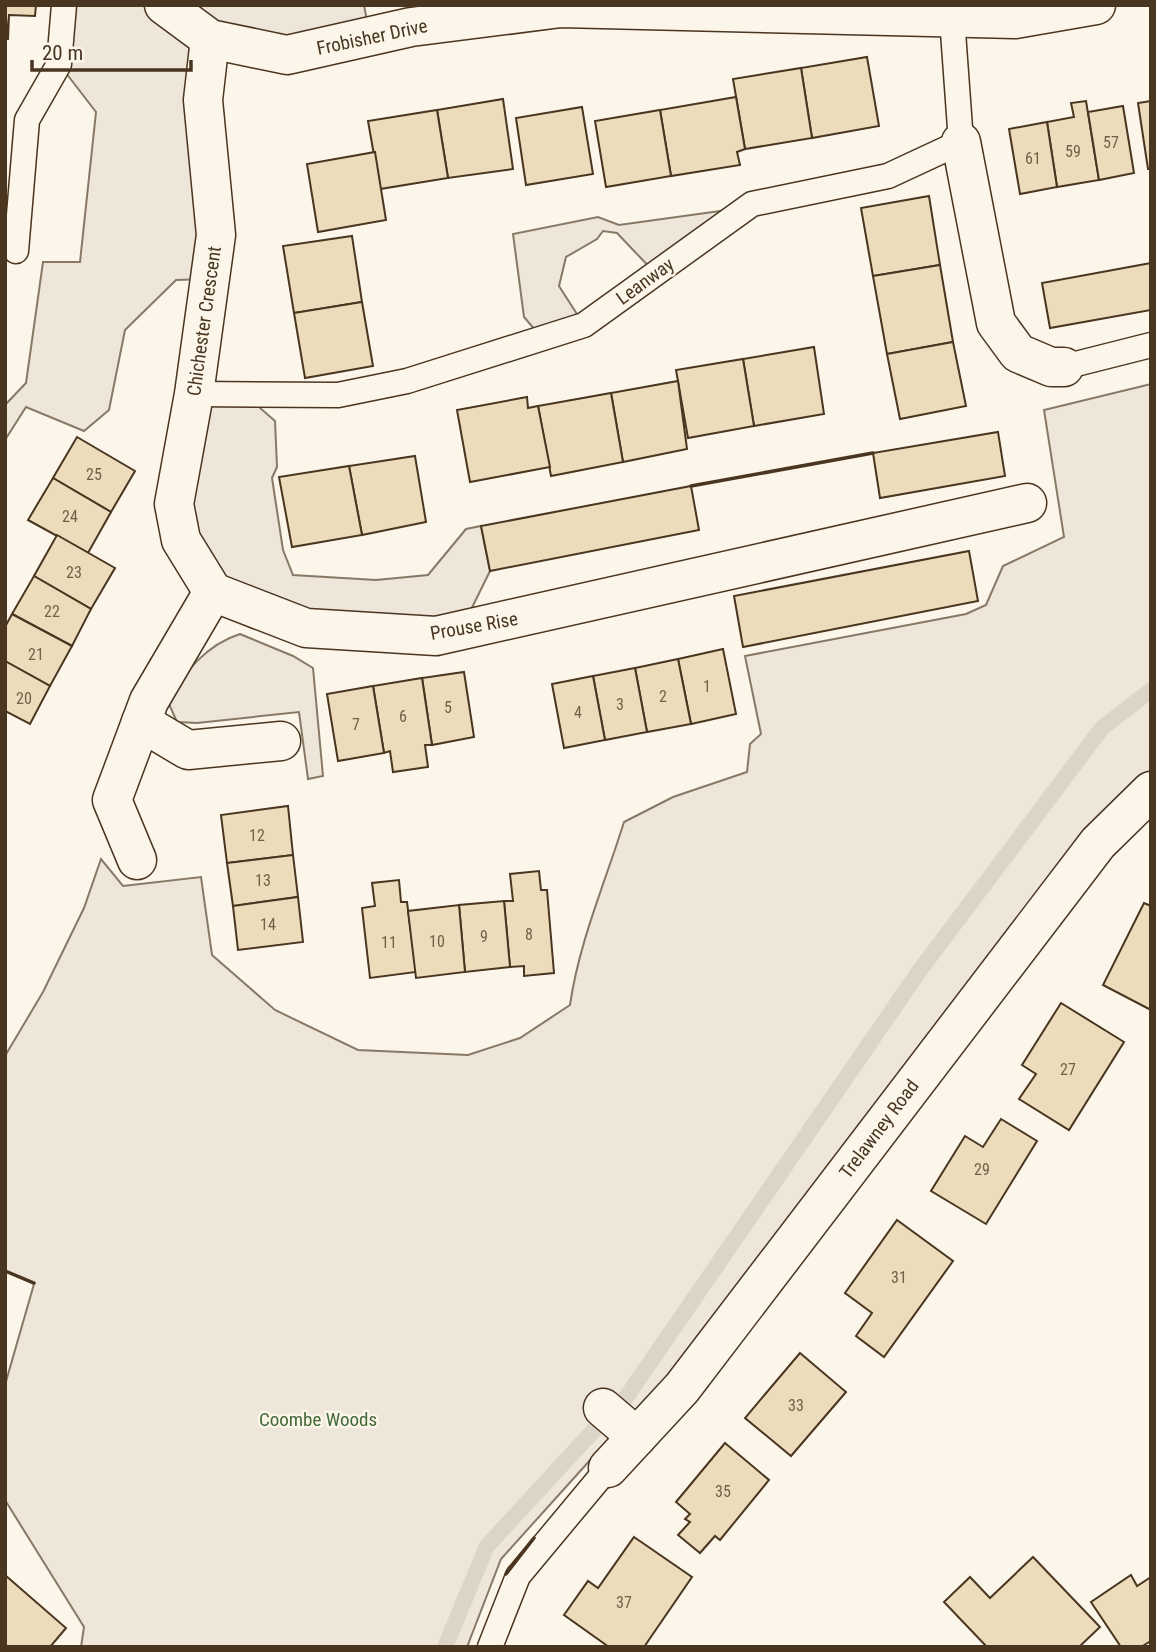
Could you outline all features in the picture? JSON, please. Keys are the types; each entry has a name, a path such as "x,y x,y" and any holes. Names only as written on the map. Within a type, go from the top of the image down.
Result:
{"street":[{"name":"Frobisher Drive","path":"164,5 210,39 287,55 411,27 485,15 561,8 1015,19 1096,5"},
{"name":"Chichester Crescent","path":"210,39 203,100 216,235 194,394 174,504 181,540 213,592"},
{"path":"961,142 996,323 1018,353 1051,367 1064,367"},
{"name":"Prouse Rise","path":"213,592 306,628 436,636 1027,503"},
{"path":"137,860 112,800 149,701 213,592"},
{"path":"141,722 188,750 281,741"},
{"name":"Trelawney Road","path":"608,1468 682,1388 1098,843 1151,790"},
{"path":"603,1408 637,1437"}],"lane":[{"path":"16,251 27,120 60,64 64,5"},
{"path":"952,18 961,142"},
{"name":"Leanway","path":"194,394 338,395 407,382 573,328 584,324 752,204 888,176 961,142"},
{"path":"1064,367 1151,345"},
{"path":"491,1647 518,1576 608,1468"}],"green space":[{"path":"64,5 364,5 370,37 210,39 209,279 176,280 125,330 109,410 84,431 26,407 5,440 5,405 26,383 43,262 80,262 96,112 59,64"},
{"path":"749,207 655,273 617,233 603,231 597,239 566,257 559,286 584,325 542,338 524,317 513,234 598,217 619,225"},
{"name":"Coombe Woods","path":"1151,384 1151,791 637,1437 601,1448 501,1559 467,1647 81,1647 84,1627 5,1500 5,1385 34,1284 5,1271 5,1056 43,992 84,908 101,859 123,886 201,877 212,955 275,1010 358,1050 468,1055 520,1038 570,1005 586,935 624,822 673,797 747,772 750,744 761,734 745,656 966,614 986,605 1003,566 1064,537 1044,410"},
{"path":"194,394 245,395 275,421 277,467 272,478 283,550 293,575 376,580 428,575 466,529 481,526 490,571 460,632 436,636 213,592 181,540"},
{"path":"240,634 293,656 313,668 323,776 308,779 299,712 197,723 177,722 169,704 188,671 207,652"}],"building":[{"path":"5,5 36,5 35,16 9,15 8,40"},
{"path":"867,57 879,126 812,138 801,68"},
{"path":"801,68 812,138 745,149 733,79"},
{"path":"736,97 745,149 737,152 740,165 671,176 660,110"},
{"path":"503,99 513,169 448,178 437,110"},
{"path":"1086,101 1099,180 1057,187 1047,122 1074,117 1071,103"},
{"path":"1151,101 1151,169 1148,169 1138,103"},
{"path":"1123,106 1134,173 1099,180 1088,112"},
{"path":"582,107 593,174 526,185 516,118"},
{"path":"437,110 448,178 380,189 368,121"},
{"path":"660,110 671,176 606,187 595,121"},
{"path":"1047,122 1057,187 1020,194 1009,129"},
{"path":"375,152 386,220 318,232 307,164"},
{"path":"929,196 940,265 873,276 861,208"},
{"path":"352,236 362,302 294,313 283,246"},
{"path":"1151,263 1151,310 1050,328 1042,283"},
{"path":"940,265 953,342 887,354 873,276"},
{"path":"362,302 373,366 305,378 294,313"},
{"path":"953,342 966,406 900,419 887,354"},
{"path":"814,347 824,414 754,426 743,359"},
{"path":"743,359 754,426 688,438 676,370"},
{"path":"678,381 687,449 623,462 611,393"},
{"path":"611,393 623,462 551,476 538,406"},
{"path":"527,397 528,408 538,406 550,467 470,482 457,410"},
{"path":"998,432 1005,476 880,498 873,453"},
{"path":"77,437 135,471 111,512 53,478"},
{"path":"415,456 426,522 362,535 349,466"},
{"path":"349,466 362,535 292,547 279,477"},
{"path":"53,478 111,512 88,553 28,520"},
{"path":"691,486 699,530 490,571 481,526"},
{"path":"57,535 115,568 91,609 34,576"},
{"path":"969,551 978,601 743,647 734,596"},
{"path":"34,576 91,609 72,646 12,614"},
{"path":"12,614 72,646 50,686 5,661 5,627"},
{"path":"723,649 736,714 691,724 678,659"},
{"path":"678,659 691,724 647,732 635,668"},
{"path":"5,661 50,686 30,724 5,711"},
{"path":"635,668 647,732 605,740 593,676"},
{"path":"464,672 474,737 432,745 422,678"},
{"path":"593,676 605,740 564,748 552,684"},
{"path":"422,678 432,745 425,745 428,767 393,772 390,751 384,753 373,686"},
{"path":"373,686 384,753 338,761 327,694"},
{"path":"288,806 293,855 227,863 221,815"},
{"path":"293,855 298,897 233,906 227,863"},
{"path":"539,871 541,890 547,890 554,973 524,976 524,966 510,967 504,901 513,901 510,874"},
{"path":"399,880 401,902 407,902 416,972 370,978 362,908 375,906 372,883"},
{"path":"298,897 303,942 238,950 233,906"},
{"path":"504,901 510,967 465,972 459,905"},
{"path":"1144,903 1151,906 1151,1010 1103,985"},
{"path":"459,905 465,972 416,978 408,911"},
{"path":"1061,1003 1124,1042 1069,1130 1019,1099 1036,1074 1022,1065"},
{"path":"1001,1119 1037,1141 986,1224 931,1191 965,1136 983,1147"},
{"path":"897,1220 953,1261 884,1357 856,1336 872,1313 845,1293"},
{"path":"800,1353 846,1392 791,1456 745,1418"},
{"path":"725,1443 769,1480 720,1540 715,1536 700,1553 678,1535 690,1522 685,1519 690,1514 676,1502"},
{"path":"634,1537 692,1577 644,1647 609,1647 564,1615 588,1581 598,1588"},
{"path":"1033,1557 1100,1627 1079,1647 987,1647 944,1602 970,1577 990,1598"},
{"path":"5,1575 66,1628 50,1647 5,1647"},
{"path":"1131,1575 1137,1586 1151,1577 1151,1645 1149,1642 1141,1647 1121,1647 1091,1602"}],"waterway":[{"path":"625,1399 920,970 1102,728 1151,690"},
{"path":"445,1647 487,1546 594,1430"}],"wall":[{"path":"691,486 873,453"},
{"path":"5,1271 34,1283"},
{"path":"506,1574 534,1538"}]}
